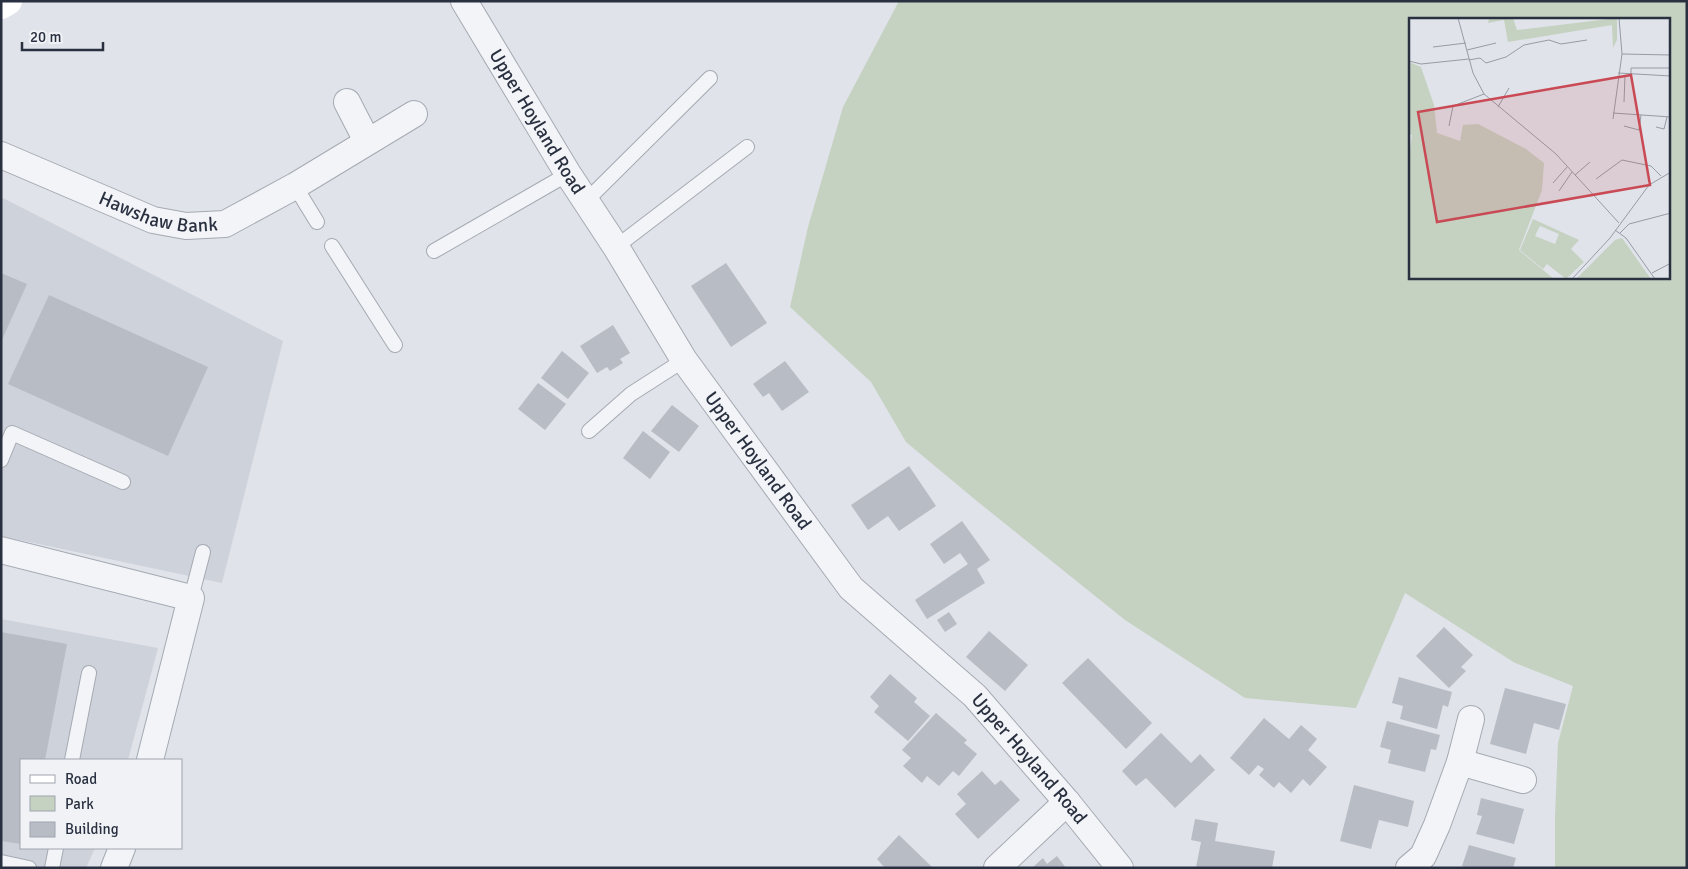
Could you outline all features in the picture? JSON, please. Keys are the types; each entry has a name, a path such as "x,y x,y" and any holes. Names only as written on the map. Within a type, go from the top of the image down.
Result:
{"main road":[{"path":"1,5 8,1"}],"street":[{"name":"Upper Hoyland Road","path":"464,1 568,174 616,247 684,360 851,588 975,696 1068,802 1120,868"},
{"path":"346,102 367,141"},
{"name":"Hawshaw Bank","path":"1,155 153,220 186,226 225,224 295,186 414,114"},
{"path":"1,550 191,598 150,759"},
{"path":"1409,868 1423,856 1437,825 1460,762 1471,719"},
{"path":"1460,762 1523,780"},
{"path":"997,868 1068,802"},
{"path":"114,868 122,849"}],"lane":[{"path":"586,201 710,78"},
{"path":"616,247 747,147"},
{"path":"434,251 568,174"},
{"path":"295,186 317,222"},
{"path":"332,246 395,345"},
{"path":"589,431 631,394 684,360"},
{"path":"1,460 12,433 124,482"},
{"path":"191,598 203,552"},
{"path":"72,759 89,673"},
{"path":"52,868 56,849"},
{"path":"3,864 29,868"}],"shaded area":[{"path":"1,197 283,341 222,583 1,536"},
{"path":"1,619 158,648 128,759 20,759 20,849 95,849 86,868 1,868"}],"green space":[{"path":"899,1 1687,1 1687,868 1555,868 1558,743 1573,686 1515,663 1405,593 1356,708 1245,698 1125,620 906,442 871,382 790,307 808,227 843,107"}],"building":[{"path":"726,263 767,323 731,347 691,286"},
{"path":"1,273 27,284 1,342"},
{"path":"49,295 208,367 168,456 8,384"},
{"path":"613,325 630,353 620,359 623,363 610,371 607,367 597,373 580,346"},
{"path":"562,351 589,373 568,399 541,378"},
{"path":"785,361 809,392 782,411 769,393 763,397 753,384"},
{"path":"538,383 566,404 545,430 518,409"},
{"path":"672,405 699,426 679,452 651,431"},
{"path":"643,431 670,452 650,479 623,458"},
{"path":"909,466 936,506 899,531 888,516 868,530 851,505"},
{"path":"962,521 990,560 977,569 985,583 927,619 915,600 968,564 960,553 944,564 930,544"},
{"path":"949,612 957,624 945,632 937,620"},
{"path":"1444,627 1473,655 1461,667 1466,671 1449,688 1416,656"},
{"path":"989,631 1028,665 1005,691 966,657"},
{"path":"1,632 67,644 45,759 20,759 20,844 1,841"},
{"path":"1088,658 1152,723 1126,749 1062,683"},
{"path":"890,674 917,698 914,702 930,716 908,741 874,712 879,706 870,697"},
{"path":"1399,677 1452,692 1448,707 1443,705 1437,729 1400,719 1403,706 1392,703"},
{"path":"1505,688 1566,704 1559,730 1534,723 1526,754 1490,744"},
{"path":"936,713 967,740 964,743 977,754 959,776 953,771 939,786 927,776 922,783 903,766 911,758 902,750"},
{"path":"1264,718 1289,739 1301,725 1317,739 1308,750 1327,767 1310,786 1303,779 1291,793 1279,782 1274,788 1259,775 1264,769 1258,765 1249,775 1230,758"},
{"path":"1387,721 1440,735 1436,750 1431,749 1425,772 1388,763 1391,750 1380,747"},
{"path":"1161,733 1191,763 1200,754 1215,770 1175,808 1146,778 1136,786 1122,771"},
{"path":"982,771 995,785 1001,780 1020,800 978,839 955,814 966,804 957,794"},
{"path":"1354,785 1414,801 1408,827 1379,820 1371,849 1340,841"},
{"path":"1481,798 1524,809 1514,844 1476,834 1482,816 1477,815"},
{"path":"1195,819 1218,823 1215,841 1275,851 1272,868 1196,867 1201,842 1191,840"},
{"path":"899,835 933,868 885,868 877,859"},
{"path":"1469,845 1516,858 1513,868 1469,868 1462,866"},
{"path":"1057,856 1066,868 1032,868 1043,858 1047,864"}]}
